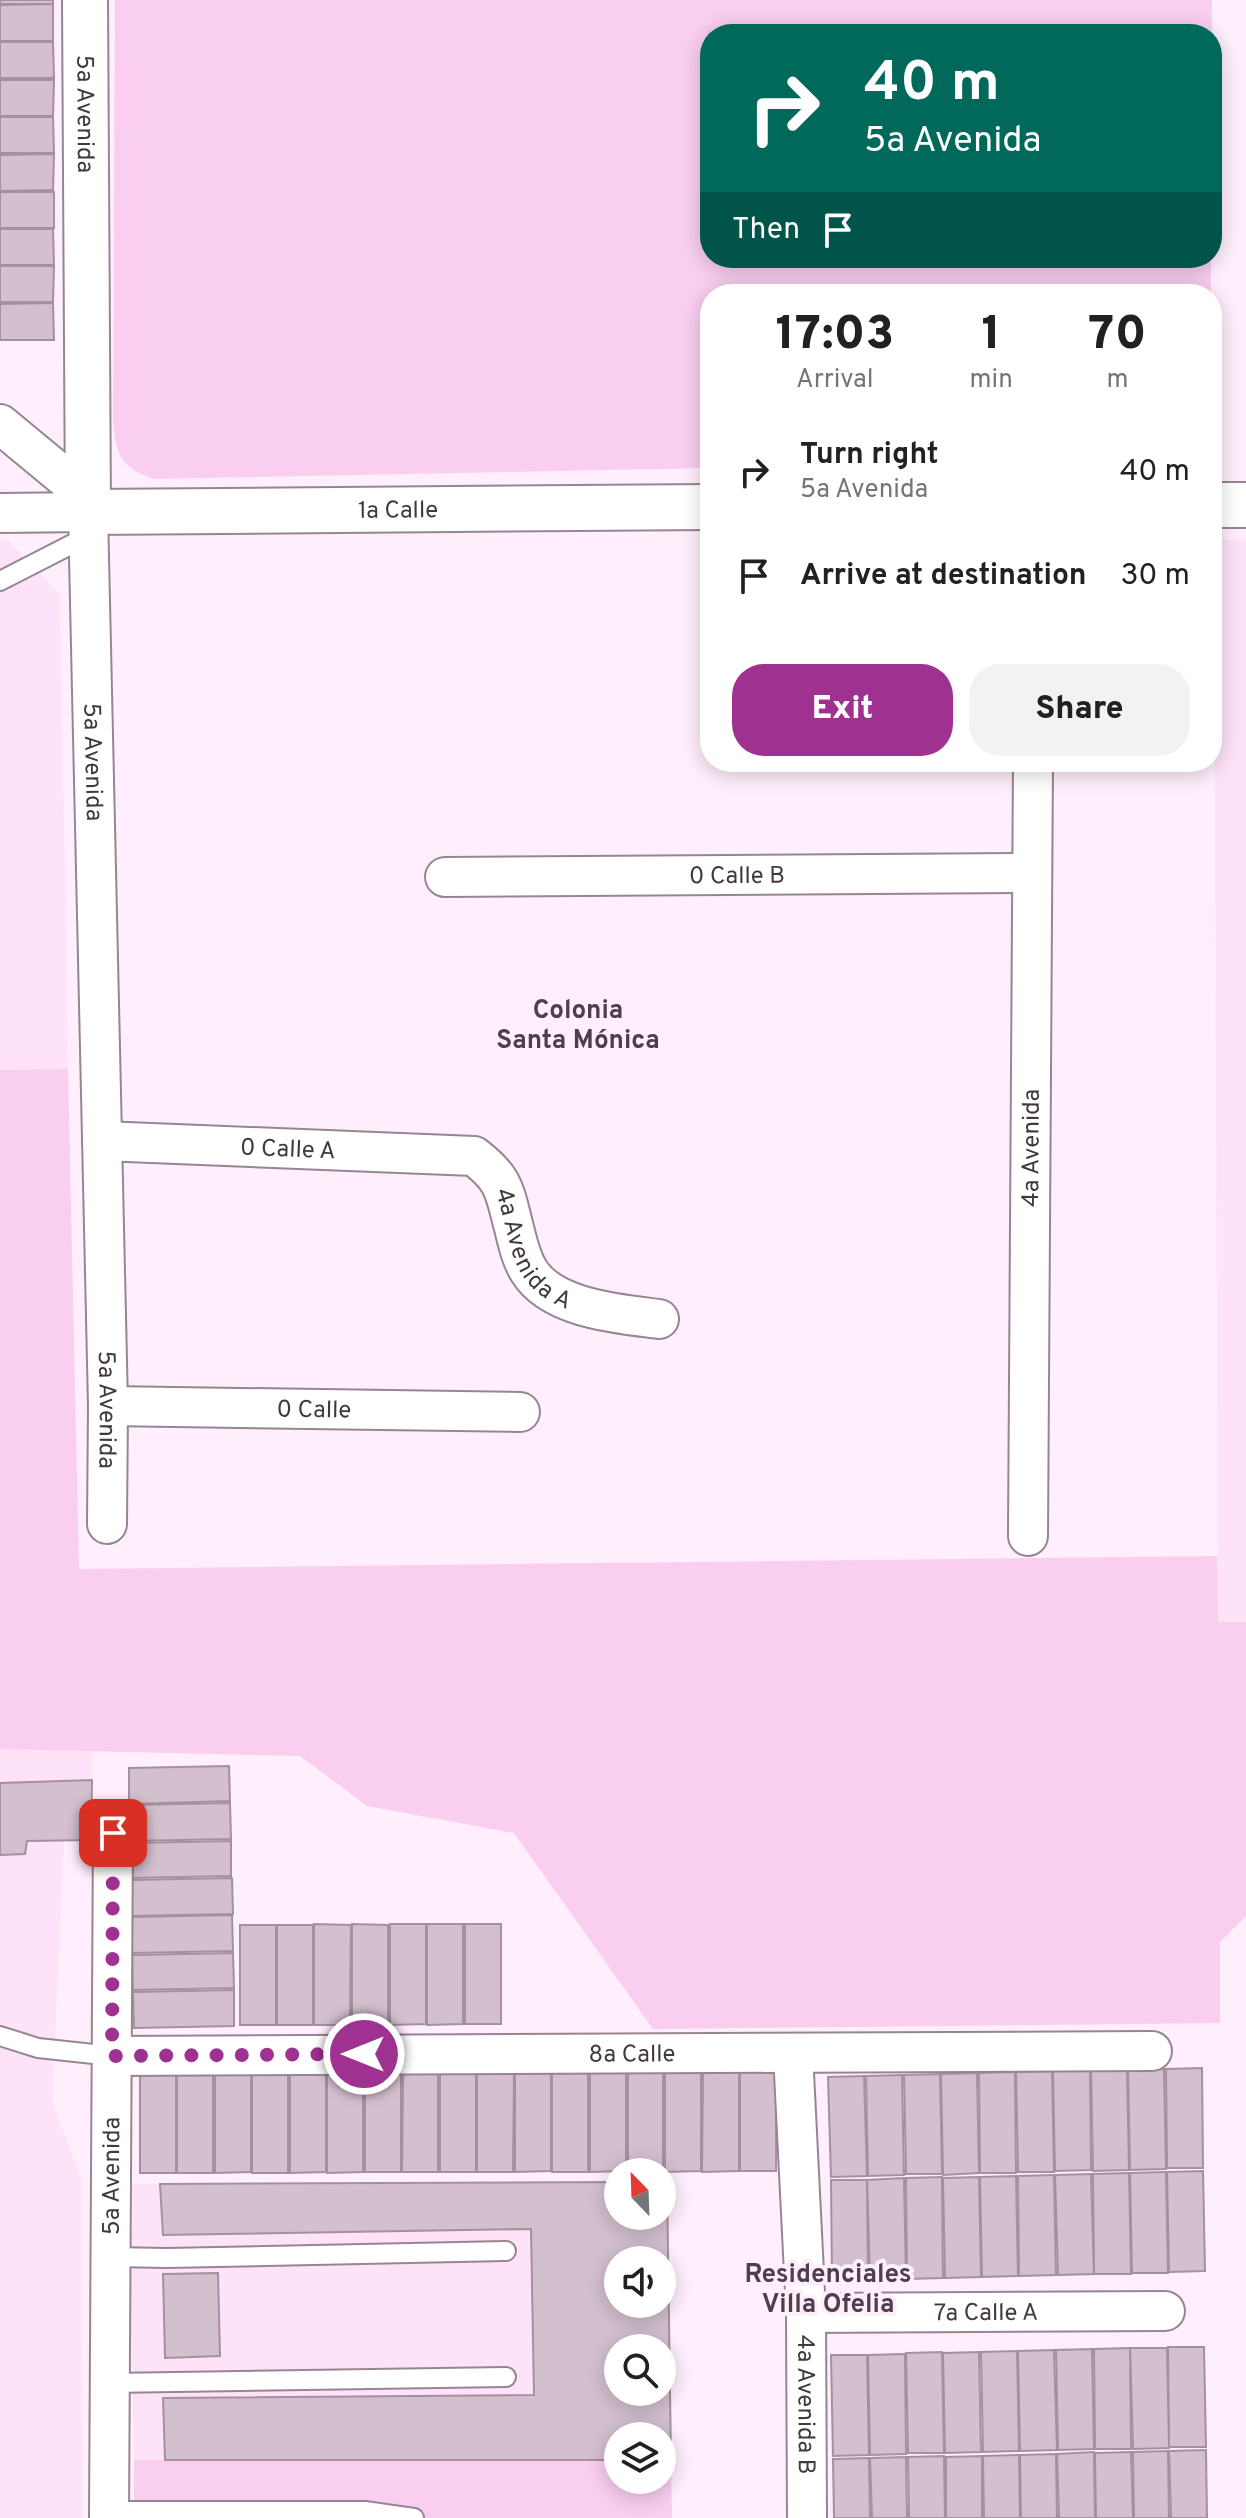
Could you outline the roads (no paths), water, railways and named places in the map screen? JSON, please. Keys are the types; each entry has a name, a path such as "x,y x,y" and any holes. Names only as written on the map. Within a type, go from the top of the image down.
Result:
{"street":[{"name":"5a Avenida","path":"85,0 88,515 108,1406 107,1524"},
{"path":"0,424 88,515"},
{"path":"1222,505 1246,505"},
{"name":"1a Calle","path":"88,515 700,507"},
{"path":"0,513 88,515"},
{"name":"4a Avenida","path":"1028,1536 1033,772"},
{"name":"0 Calle B","path":"445,877 1031,873"},
{"name":"0 Calle A","path":"102,1141 474,1156"},
{"name":"4a Avenida A","path":"474,1156 494,1172 505,1192 522,1257 530,1274 550,1291 578,1305 659,1319"},
{"name":"0 Calle","path":"108,1406 520,1412"},
{"name":"5a Avenida","path":"109,2514 113,1833"},
{"name":"8a Calle","path":"112,2056 1152,2051"},
{"name":"4a Avenida B","path":"793,2053 806,2313 807,2518"},
{"name":"7a Calle A","path":"806,2313 1165,2311"}],"lane":[{"path":"0,581 88,515"},
{"path":"0,2036 38,2048 112,2056"},
{"path":"111,2257 506,2251"},
{"path":"110,2383 506,2377"},
{"path":"109,2514 365,2511 414,2518"}],"district":[{"name":"Colonia Santa Mónica","path":"578,1024"},
{"name":"Residenciales Villa Ofelia","path":"828,2288"}]}
